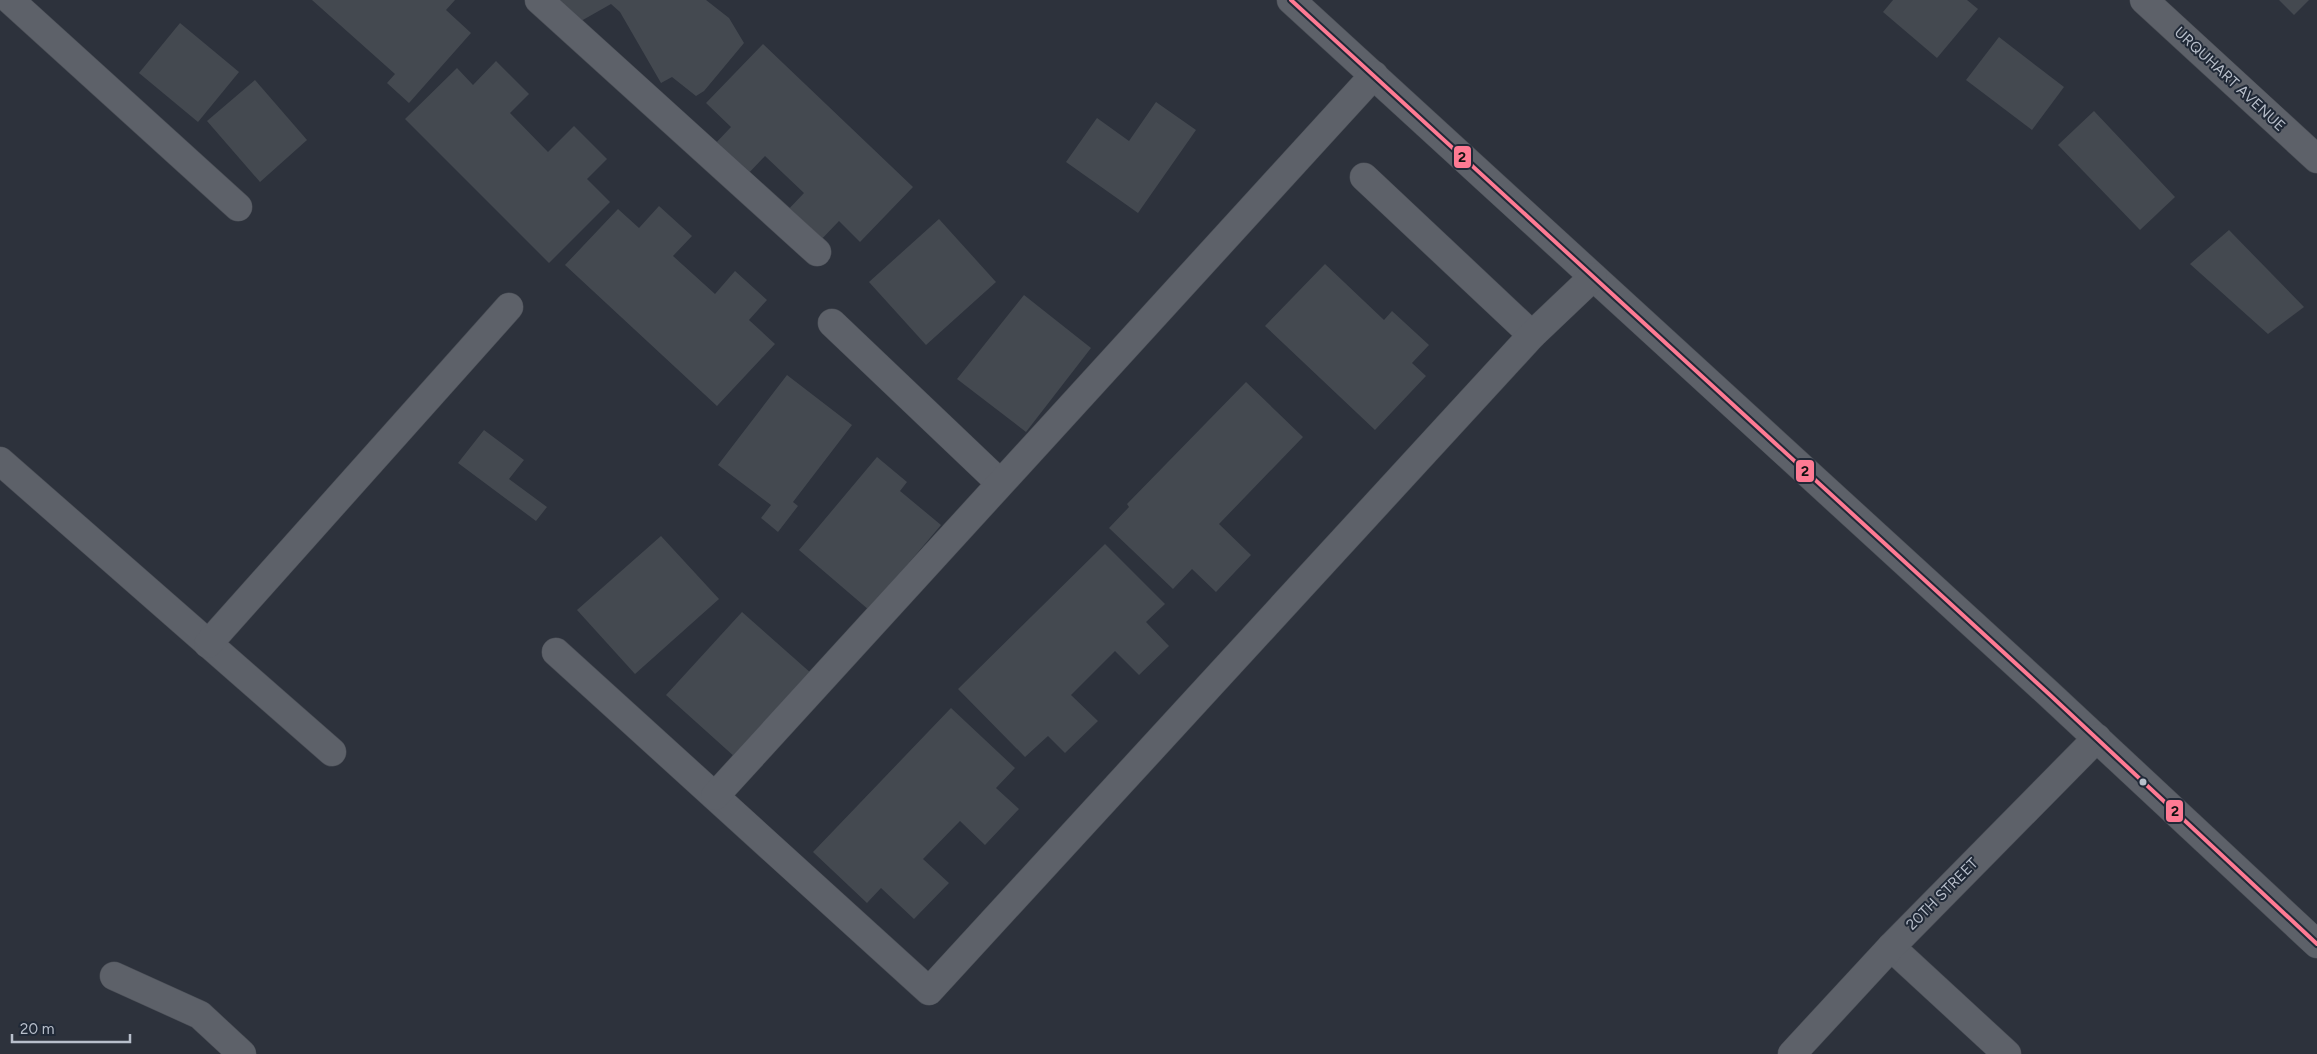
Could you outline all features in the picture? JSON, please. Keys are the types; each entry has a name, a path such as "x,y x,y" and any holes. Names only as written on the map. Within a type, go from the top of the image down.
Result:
{"street":[{"path":"10,0 238,207"},
{"path":"539,0 817,252"},
{"path":"1292,0 2097,738 2317,944"},
{"name":"URQUHART AVENUE","path":"2144,0 2317,159"},
{"path":"715,796 1374,75"},
{"path":"1364,177 1532,335"},
{"path":"556,652 929,991 1532,335 1593,277"},
{"path":"208,644 509,307"},
{"path":"832,323 1000,483"},
{"path":"0,461 332,752"},
{"name":"20TH STREET","path":"1792,1054 1891,947 2097,738"},
{"path":"1891,947 2007,1054"},
{"path":"114,976 200,1015 242,1054"}],"building":[{"path":"312,0 455,0 446,10 471,33 409,103 387,83 395,74"},
{"path":"551,0 706,0 729,18 744,43 704,91 696,96 672,77 661,83 620,12 611,4 574,25"},
{"path":"1893,0 1967,0 1978,9 1937,58 1883,12"},
{"path":"2279,0 2309,0 2294,15"},
{"path":"180,23 239,72 198,122 139,73"},
{"path":"1999,37 2064,87 2032,130 1966,80"},
{"path":"763,44 913,187 860,242 839,221 817,244 785,213 804,193 765,156 745,177 713,146 731,127 706,103"},
{"path":"496,61 529,94 510,113 548,152 574,126 607,159 587,179 610,202 549,263 405,119 457,68 473,85"},
{"path":"255,80 307,140 260,182 207,121"},
{"path":"1156,102 1196,130 1138,213 1066,162 1097,118 1129,141"},
{"path":"2094,111 2175,197 2140,230 2058,145"},
{"path":"659,206 692,236 673,256 715,294 735,271 767,300 749,320 775,344 717,406 565,265 618,209 639,228"},
{"path":"939,219 996,282 926,345 869,282"},
{"path":"2229,230 2304,307 2268,334 2190,264"},
{"path":"1325,264 1384,320 1392,311 1429,345 1412,363 1426,376 1375,430 1265,326"},
{"path":"1024,295 1091,348 1026,432 957,379"},
{"path":"787,375 852,425 793,502 798,506 778,532 761,518 771,505 718,465"},
{"path":"1246,382 1303,437 1219,524 1251,555 1216,592 1192,569 1173,589 1109,528 1129,507 1127,504"},
{"path":"484,430 524,460 509,479 547,507 536,521 458,463"},
{"path":"877,457 907,482 900,491 941,525 869,610 799,550"},
{"path":"661,536 719,599 635,674 577,610"},
{"path":"1105,544 1165,604 1146,622 1169,646 1139,675 1115,651 1071,695 1098,721 1065,753 1048,736 1025,757 958,689"},
{"path":"742,612 812,674 736,758 666,695"},
{"path":"951,708 1015,768 996,788 1019,809 985,845 960,821 923,859 949,883 914,919 881,888 867,903 813,852"}],"transit line":[{"name":"2","path":"1291,0 2049,694 2317,944"}]}
